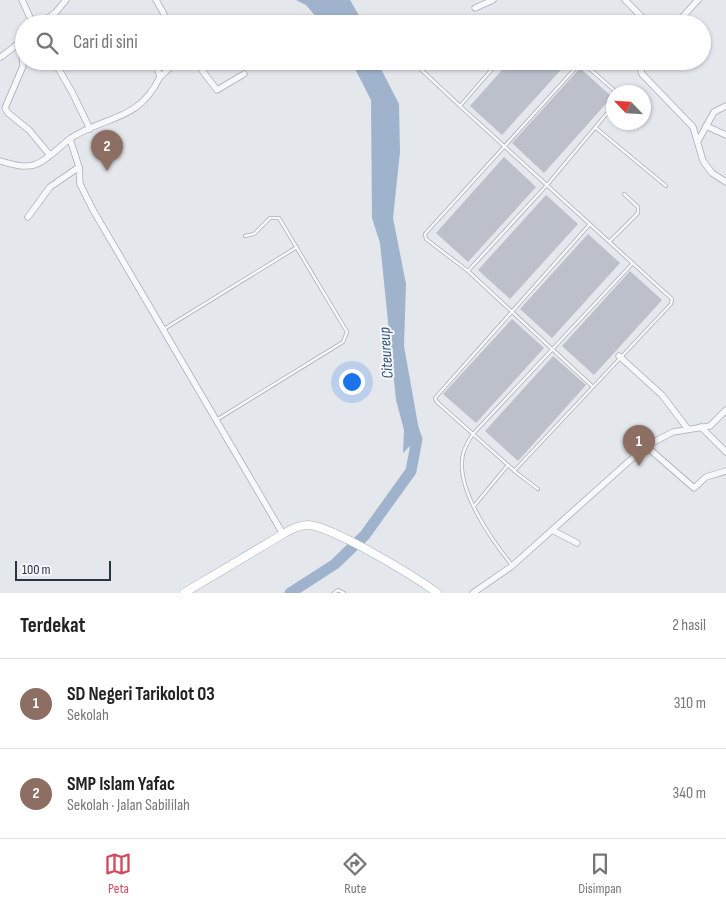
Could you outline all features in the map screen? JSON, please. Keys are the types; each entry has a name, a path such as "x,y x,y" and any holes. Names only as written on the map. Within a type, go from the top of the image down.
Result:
{"main road":[{"path":"184,593 295,527 311,525 373,553 421,580 438,593"}],"street":[{"path":"22,0 29,15"},
{"path":"52,15 66,0"},
{"path":"157,0 164,15"},
{"path":"475,8 493,0"},
{"path":"625,0 640,15"},
{"path":"684,15 698,0"},
{"path":"1,57 15,46"},
{"path":"21,70 5,108 8,113 29,130 49,154"},
{"path":"59,70 90,130"},
{"path":"158,70 160,77"},
{"path":"0,161 25,166 38,163 70,139 131,112 147,97 160,77 167,70"},
{"path":"202,70 217,90 244,74"},
{"path":"641,70 642,74 693,127 699,152 706,165 712,173 726,182"},
{"path":"698,142 714,112 726,106"},
{"path":"706,126 726,135"},
{"path":"70,139 79,167 82,187 163,330 283,534"},
{"path":"28,217 50,187 79,167"},
{"path":"619,356 662,395 687,428"},
{"path":"473,593 512,566 646,446 660,438 687,428 710,426 726,410"},
{"path":"701,427 726,452"},
{"path":"646,446 694,488 706,477 726,471"},
{"path":"552,530 577,543"}],"lane":[{"path":"422,70 672,299 672,302 619,356 514,470"},
{"path":"460,106 491,70"},
{"path":"573,70 425,234 426,239 468,271 592,386"},
{"path":"591,70 608,85"},
{"path":"468,271 546,185 606,115"},
{"path":"596,128 666,186"},
{"path":"610,241 638,213 638,207 624,194"},
{"path":"217,420 346,339 347,332 277,217 270,218 252,236 245,236"},
{"path":"538,489 437,402 436,395 590,224"},
{"path":"163,330 297,247"},
{"path":"512,566 489,535 474,506 464,479 462,461 466,445 473,434 633,263"},
{"path":"474,506 508,465"},
{"path":"334,593 338,590 344,593"}],"water":[{"path":"296,0 350,0 359,15 314,15 306,5"},
{"path":"356,70 382,70 399,104 400,152 393,218 406,284 404,346 420,436 403,453 404,430 396,400 380,243 372,218 371,100"}],"building":[{"path":"502,70 561,70 502,135 470,106"},
{"path":"578,70 582,70 606,92 606,104 544,173 512,143"},
{"path":"504,157 536,187 468,262 436,233"},
{"path":"546,195 578,224 510,299 478,270"},
{"path":"588,234 620,263 552,338 520,309"},
{"path":"630,271 662,300 594,375 562,346"},
{"path":"512,319 544,348 476,423 443,394"},
{"path":"553,356 586,385 518,461 485,431"}],"waterway":[{"name":"Citeureup","path":"290,593 335,564 365,535 411,471 417,439 412,426"}],"place":[{"name":"SMP Islam Yafac","path":"107,171"},
{"name":"SD Negeri Tarikolot 03","path":"639,466"}]}
